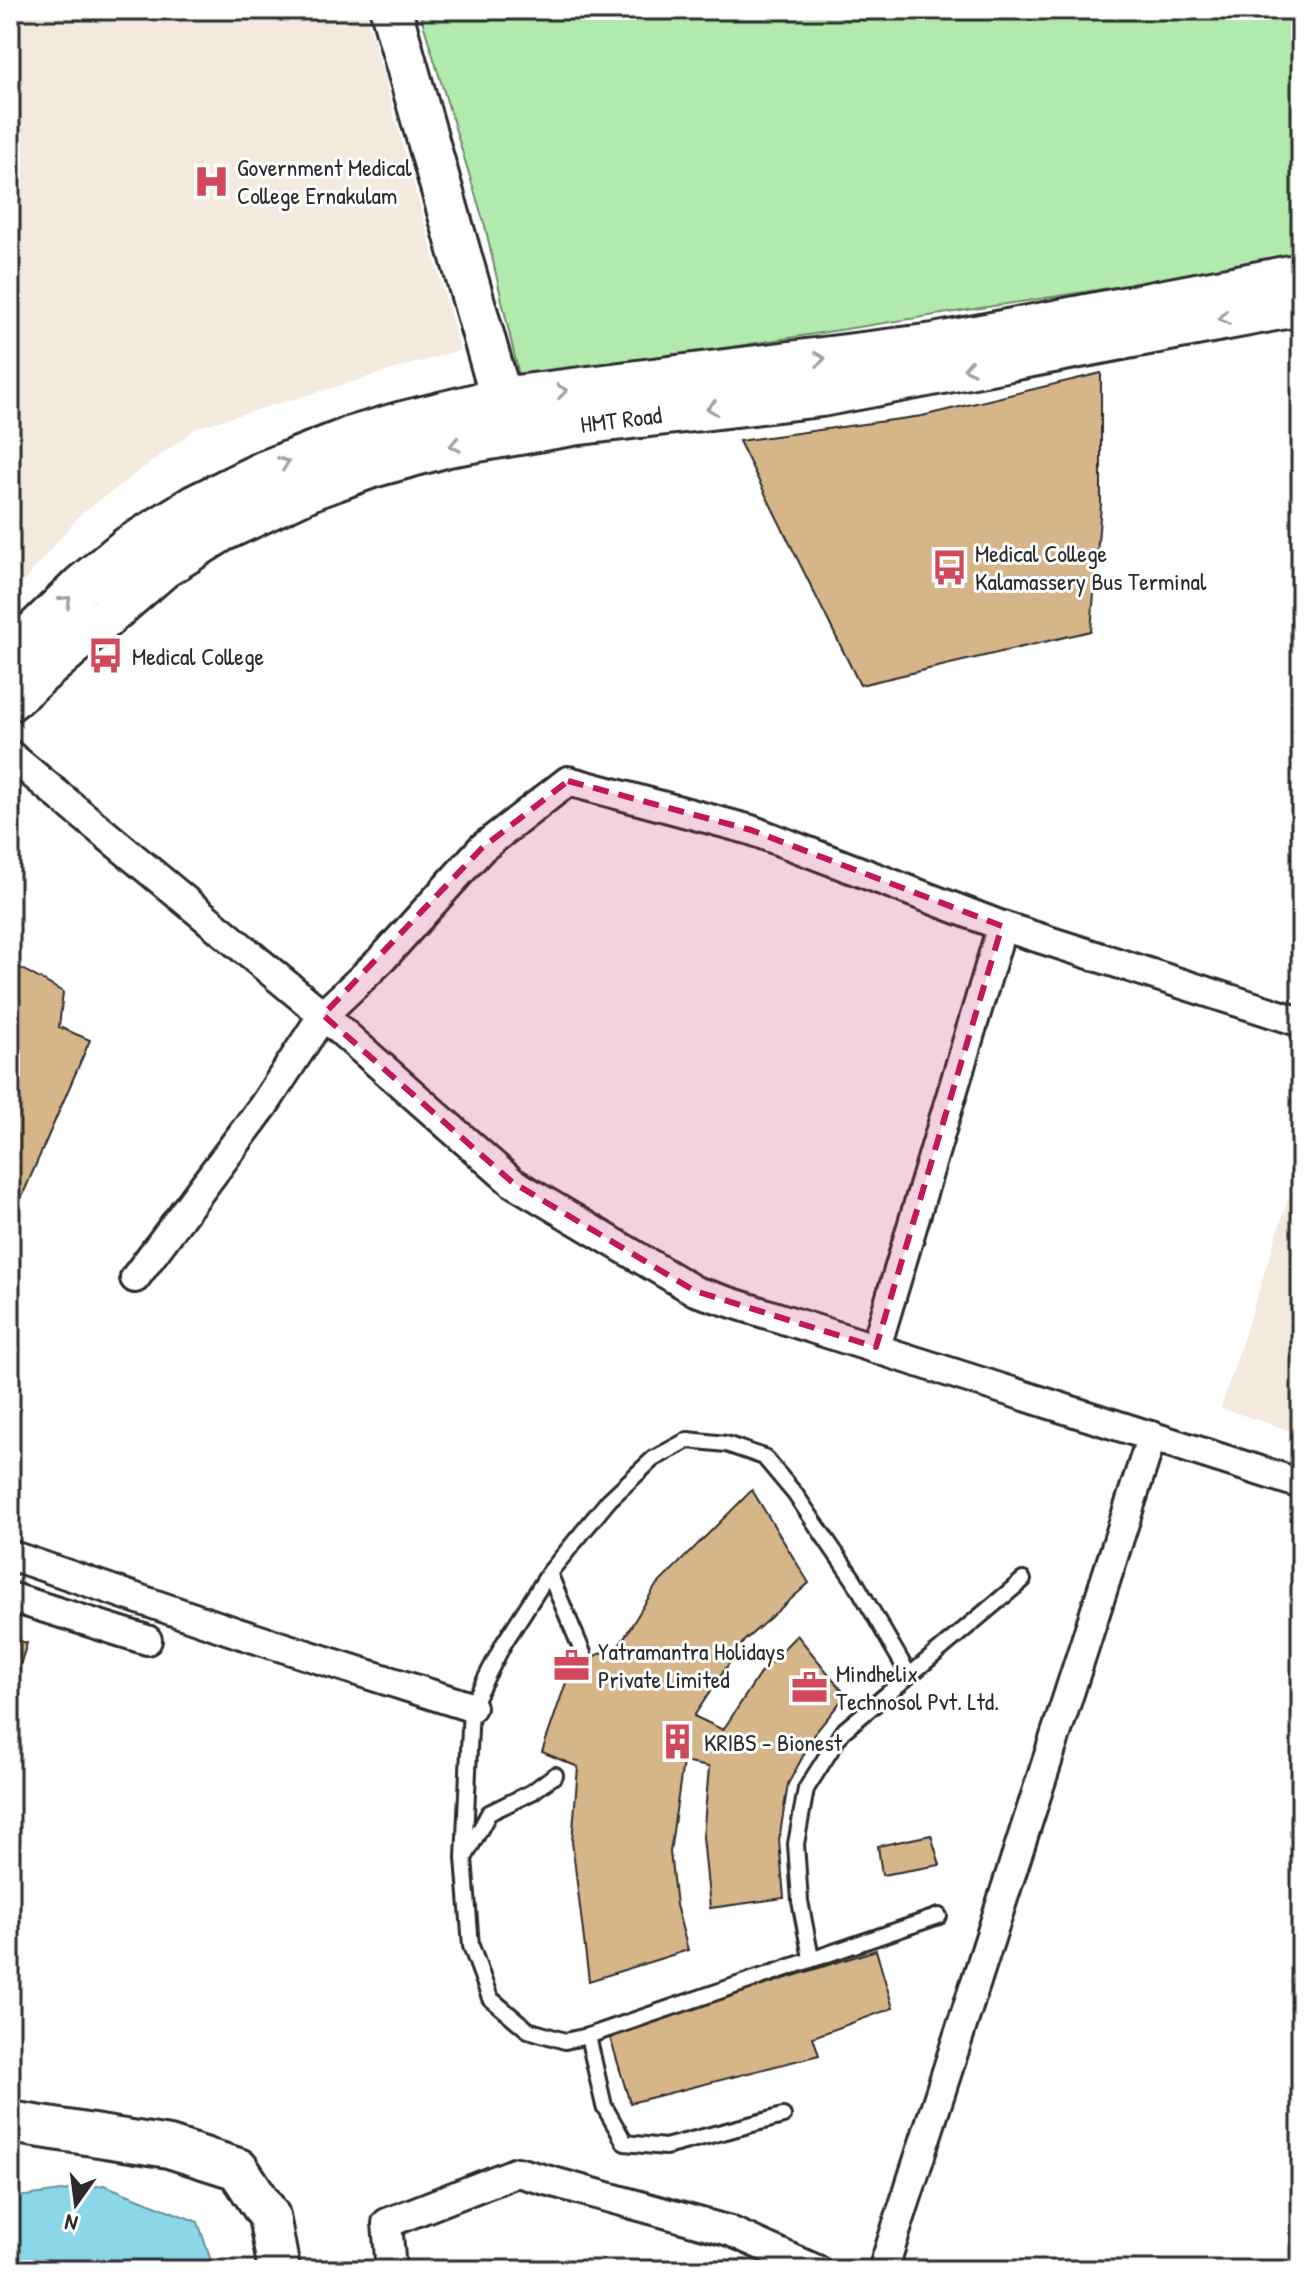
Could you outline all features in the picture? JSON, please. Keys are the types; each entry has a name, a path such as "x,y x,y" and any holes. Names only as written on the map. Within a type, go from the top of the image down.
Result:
{"main road":[{"path":"391,10 503,417"},
{"name":"HMT Road","path":"10,700 138,588 220,532 314,488 372,467 448,446 503,417 934,344 1301,274"},
{"name":"HMT Road","path":"10,655 81,586 128,547 194,506 265,471 349,438 438,412 572,425 821,396 1301,305"},
{"path":"10,2122 169,2147 238,2169 269,2216 279,2270"}],"street":[{"path":"10,755 323,1015 512,1182 695,1291 1301,1484"},
{"path":"135,1278 264,1105 323,1015 382,959 482,848 568,781 751,830 1002,926 1301,1022"},
{"path":"876,1347 1002,926"},
{"path":"883,2270 1152,1436"},
{"path":"10,1555 238,1633 471,1707"},
{"path":"10,1597 147,1640"},
{"path":"391,2270 387,2223 517,2172 730,2231 817,2270"}],"lane":[{"path":"909,1675 854,1580 795,1494 764,1457 726,1444 688,1440 653,1459 609,1500 549,1573 504,1643 471,1707 464,1858 471,1946 490,1998 528,2030 565,2041 588,2036 939,1916"},
{"path":"549,1573 583,1653"},
{"path":"811,1958 800,1901 796,1844 806,1789 842,1732 1023,1580"},
{"path":"464,1858 489,1813 532,1792 555,1775"},
{"path":"588,2036 604,2106 625,2143 665,2147 783,2116"}],"highlighted area":[{"path":"568,781 751,830 1002,926 876,1347 695,1291 512,1182 323,1015 482,848"}],"shaded area":[{"name":"Government Medical College Ernakulam","path":"10,10 365,10 460,350 198,427 80,515 10,597"},
{"path":"1301,1159 1301,1434 1221,1408"}],"green space":[{"path":"419,10 1301,10 1301,258 520,380 485,226"}],"water":[{"path":"104,2185 198,2222 214,2270 10,2270 10,2198"}],"building":[{"name":"Medical College Kalamassery Bus Terminal","path":"1101,373 1101,504 1091,631 860,685 739,441 922,416"},
{"path":"10,962 63,992 59,1027 90,1040 17,1208 10,1205"},
{"name":"KRIBS - Bionest","path":"752,1490 809,1583 744,1641 694,1716 723,1730 761,1672 797,1635 846,1695 816,1732 788,1784 779,1840 784,1898 710,1908 703,1837 709,1767 683,1762 670,1852 676,1905 688,1950 589,1981 572,1842 578,1767 542,1752 572,1665 619,1646 655,1587"},
{"path":"10,1638 27,1643 10,1697"},
{"path":"931,1835 940,1865 882,1875 878,1846"},
{"path":"876,1950 893,2008 813,2037 819,2055 630,2103 609,2034"}],"place":[{"name":"Government Medical College Ernakulam","path":"211,181"},
{"name":"Medical College Kalamassery Bus Terminal","path":"949,567"},
{"name":"Medical College","path":"106,656"},
{"name":"Yatramantra Holidays Private Limited","path":"572,1665"},
{"name":"Mindhelix Technosol Pvt. Ltd.","path":"810,1687"},
{"name":"KRIBS - Bionest","path":"678,1742"}]}
